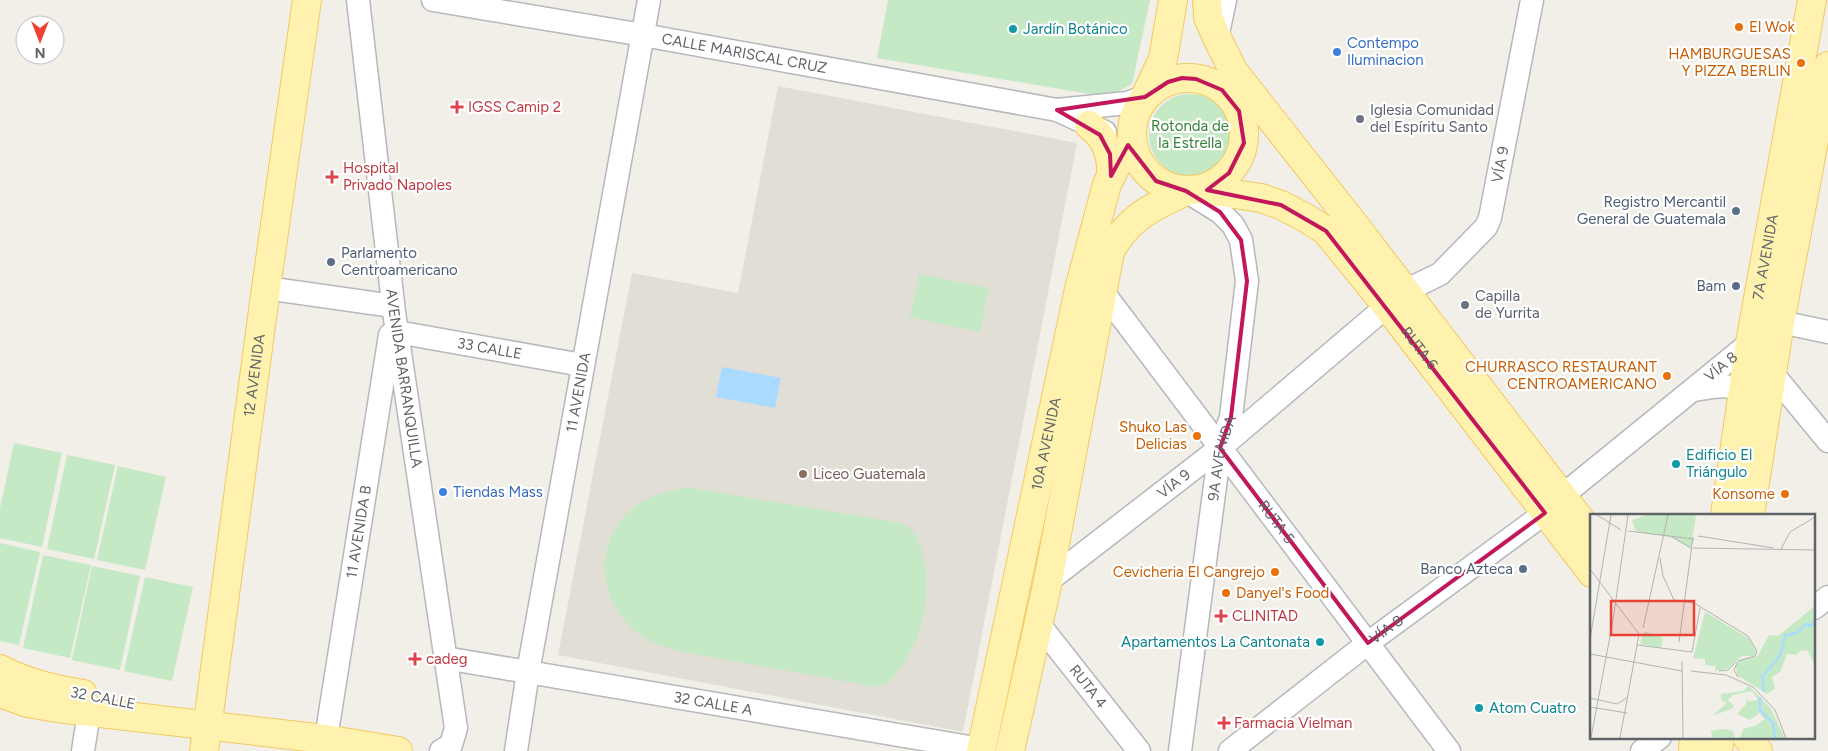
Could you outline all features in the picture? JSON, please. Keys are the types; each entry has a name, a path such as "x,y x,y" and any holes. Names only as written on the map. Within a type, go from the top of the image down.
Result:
{"main road":[{"name":"12 AVENIDA","path":"206,738 266,288 307,0"},
{"path":"1173,0 1163,60 1145,98 1136,112 1132,128 1132,145 1137,159 1145,171 1156,181 1169,188 1193,190 1216,183 1229,173 1238,159 1244,143 1244,127 1239,111 1234,72 1208,17 1207,0"},
{"name":"7A AVENIDA","path":"1725,514 1750,343 1812,0"},
{"name":"7A AVENIDA","path":"1750,514 1780,322 1824,114 1828,66"},
{"name":"RUTA 6","path":"1234,72 1272,120 1396,299 1553,504 1590,569"},
{"path":"1145,98 1155,88 1168,82 1182,78 1196,79 1210,82 1222,90 1232,99 1239,111 1272,120"},
{"path":"1089,125 1100,135 1107,146 1112,162 1111,176"},
{"name":"10A AVENIDA","path":"982,750 1079,290 1107,184 1122,155 1132,145"},
{"name":"RUTA 6","path":"1193,190 1261,198 1281,205 1306,218 1326,232 1396,299"},
{"name":"10A AVENIDA","path":"1010,751 1048,581 1104,292 1110,252 1117,239 1146,210 1193,190"},
{"name":"RUTA 6","path":"1553,504 1590,533"},
{"name":"32 CALLE","path":"0,669 18,678 46,686 131,702 206,738"},
{"name":"32 CALLE","path":"0,692 28,703 89,712 206,738 398,751"},
{"path":"1693,751 1694,738"},
{"path":"1718,751 1720,738"},
{"path":"1748,738 1758,751"}],"street":[{"name":"AVENIDA BARRANQUILLA","path":"358,0 394,317 456,728 451,745 441,751"},
{"name":"CALLE MARISCAL CRUZ","path":"433,0 643,34 1057,110 1132,145"},
{"name":"11 AVENIDA","path":"516,751 582,365 649,0"},
{"path":"1217,38 1225,0"},
{"name":"VÍA 9","path":"1048,581 1220,448 1396,299 1440,274 1486,227 1490,218 1532,0"},
{"name":"CALLE MARISCAL CRUZ","path":"1057,110 1128,103 1145,98"},
{"name":"9A AVENIDA","path":"1180,751 1220,448 1230,417 1247,281 1241,240 1233,225 1193,190"},
{"name":"33 CALLE","path":"266,288 394,317 582,365"},
{"name":"RUTA 5","path":"1104,292 1449,751"},
{"name":"11 AVENIDA B","path":"325,745 394,317"},
{"path":"1780,322 1828,332"},
{"name":"VÍA 8","path":"1230,751 1553,504 1750,343"},
{"path":"1772,373 1828,441"},
{"name":"VÍA 8","path":"1692,390 1726,385 1743,389"},
{"path":"1816,606 1828,597"},
{"name":"RUTA 4","path":"1038,623 1139,751"},
{"name":"32 CALLE A","path":"445,658 982,750"},
{"path":"84,751 89,712"},
{"path":"1642,751 1659,738"}],"highlighted area":[{"path":"1182,78 1196,79 1222,90 1239,111 1244,143 1229,173 1207,190 1281,205 1326,231 1545,513 1368,643 1220,448 1231,417 1247,281 1241,240 1220,212 1186,191 1156,181 1128,145 1111,176 1110,154 1100,135 1057,110 1145,97 1168,82"}],"shaded area":[{"name":"Liceo Guatemala","path":"778,86 1077,143 963,732 558,655 632,273 738,293"}],"green space":[{"name":"Jardín Botánico","path":"888,0 1150,0 1132,84 1107,97 877,58"},
{"name":"Rotonda de la Estrella","path":"1182,94 1198,94 1213,101 1224,112 1231,127 1228,151 1219,164 1198,176 1182,176 1167,169 1156,158 1149,143 1149,127 1156,112 1167,101"},
{"path":"919,274 989,288 980,332 910,317"},
{"path":"14,443 62,453 42,547 0,538 0,508"},
{"path":"67,455 115,465 94,559 47,549"},
{"path":"118,466 166,477 145,570 97,560"},
{"path":"686,487 902,523 912,531 924,557 926,574 925,606 919,633 912,649 894,676 882,685 868,685 670,649 635,631 622,618 613,602 607,585 605,567 607,550 613,533 623,518 637,505 655,496"},
{"path":"0,543 40,552 19,645 0,641"},
{"path":"43,555 91,565 70,658 23,648"},
{"path":"92,566 140,576 120,670 72,660"},
{"path":"145,577 193,587 172,681 124,671"}],"water":[{"path":"722,367 781,378 775,408 716,397"}],"place":[{"name":"El Wok","path":"1739,27"},
{"name":"Jardín Botánico","path":"1013,29"},
{"name":"Contempo Iluminacion","path":"1337,52"},
{"name":"HAMBURGUESAS Y PIZZA BERLIN","path":"1801,63"},
{"name":"IGSS Camip 2","path":"457,107"},
{"name":"Iglesia Comunidad del Espíritu Santo","path":"1360,119"},
{"name":"Hospital Privado Napoles","path":"332,177"},
{"name":"Registro Mercantil General de Guatemala","path":"1736,211"},
{"name":"Parlamento Centroamericano","path":"331,262"},
{"name":"Bam","path":"1736,286"},
{"name":"Capilla de Yurrita","path":"1465,305"},
{"name":"CHURRASCO RESTAURANT CENTROAMERICANO","path":"1667,376"},
{"name":"Shuko Las Delicias","path":"1197,436"},
{"name":"Edificio El Triángulo","path":"1676,464"},
{"name":"Liceo Guatemala","path":"803,474"},
{"name":"Tiendas Mass","path":"443,492"},
{"name":"Konsome","path":"1785,494"},
{"name":"Banco Azteca","path":"1523,569"},
{"name":"Cevicheria El Cangrejo","path":"1275,572"},
{"name":"Danyel's Food","path":"1226,593"},
{"name":"CLINITAD","path":"1221,616"},
{"name":"Apartamentos La Cantonata","path":"1320,642"},
{"name":"cadeg","path":"415,659"},
{"name":"Atom Cuatro","path":"1479,708"},
{"name":"Farmacia Vielman","path":"1224,723"}]}
